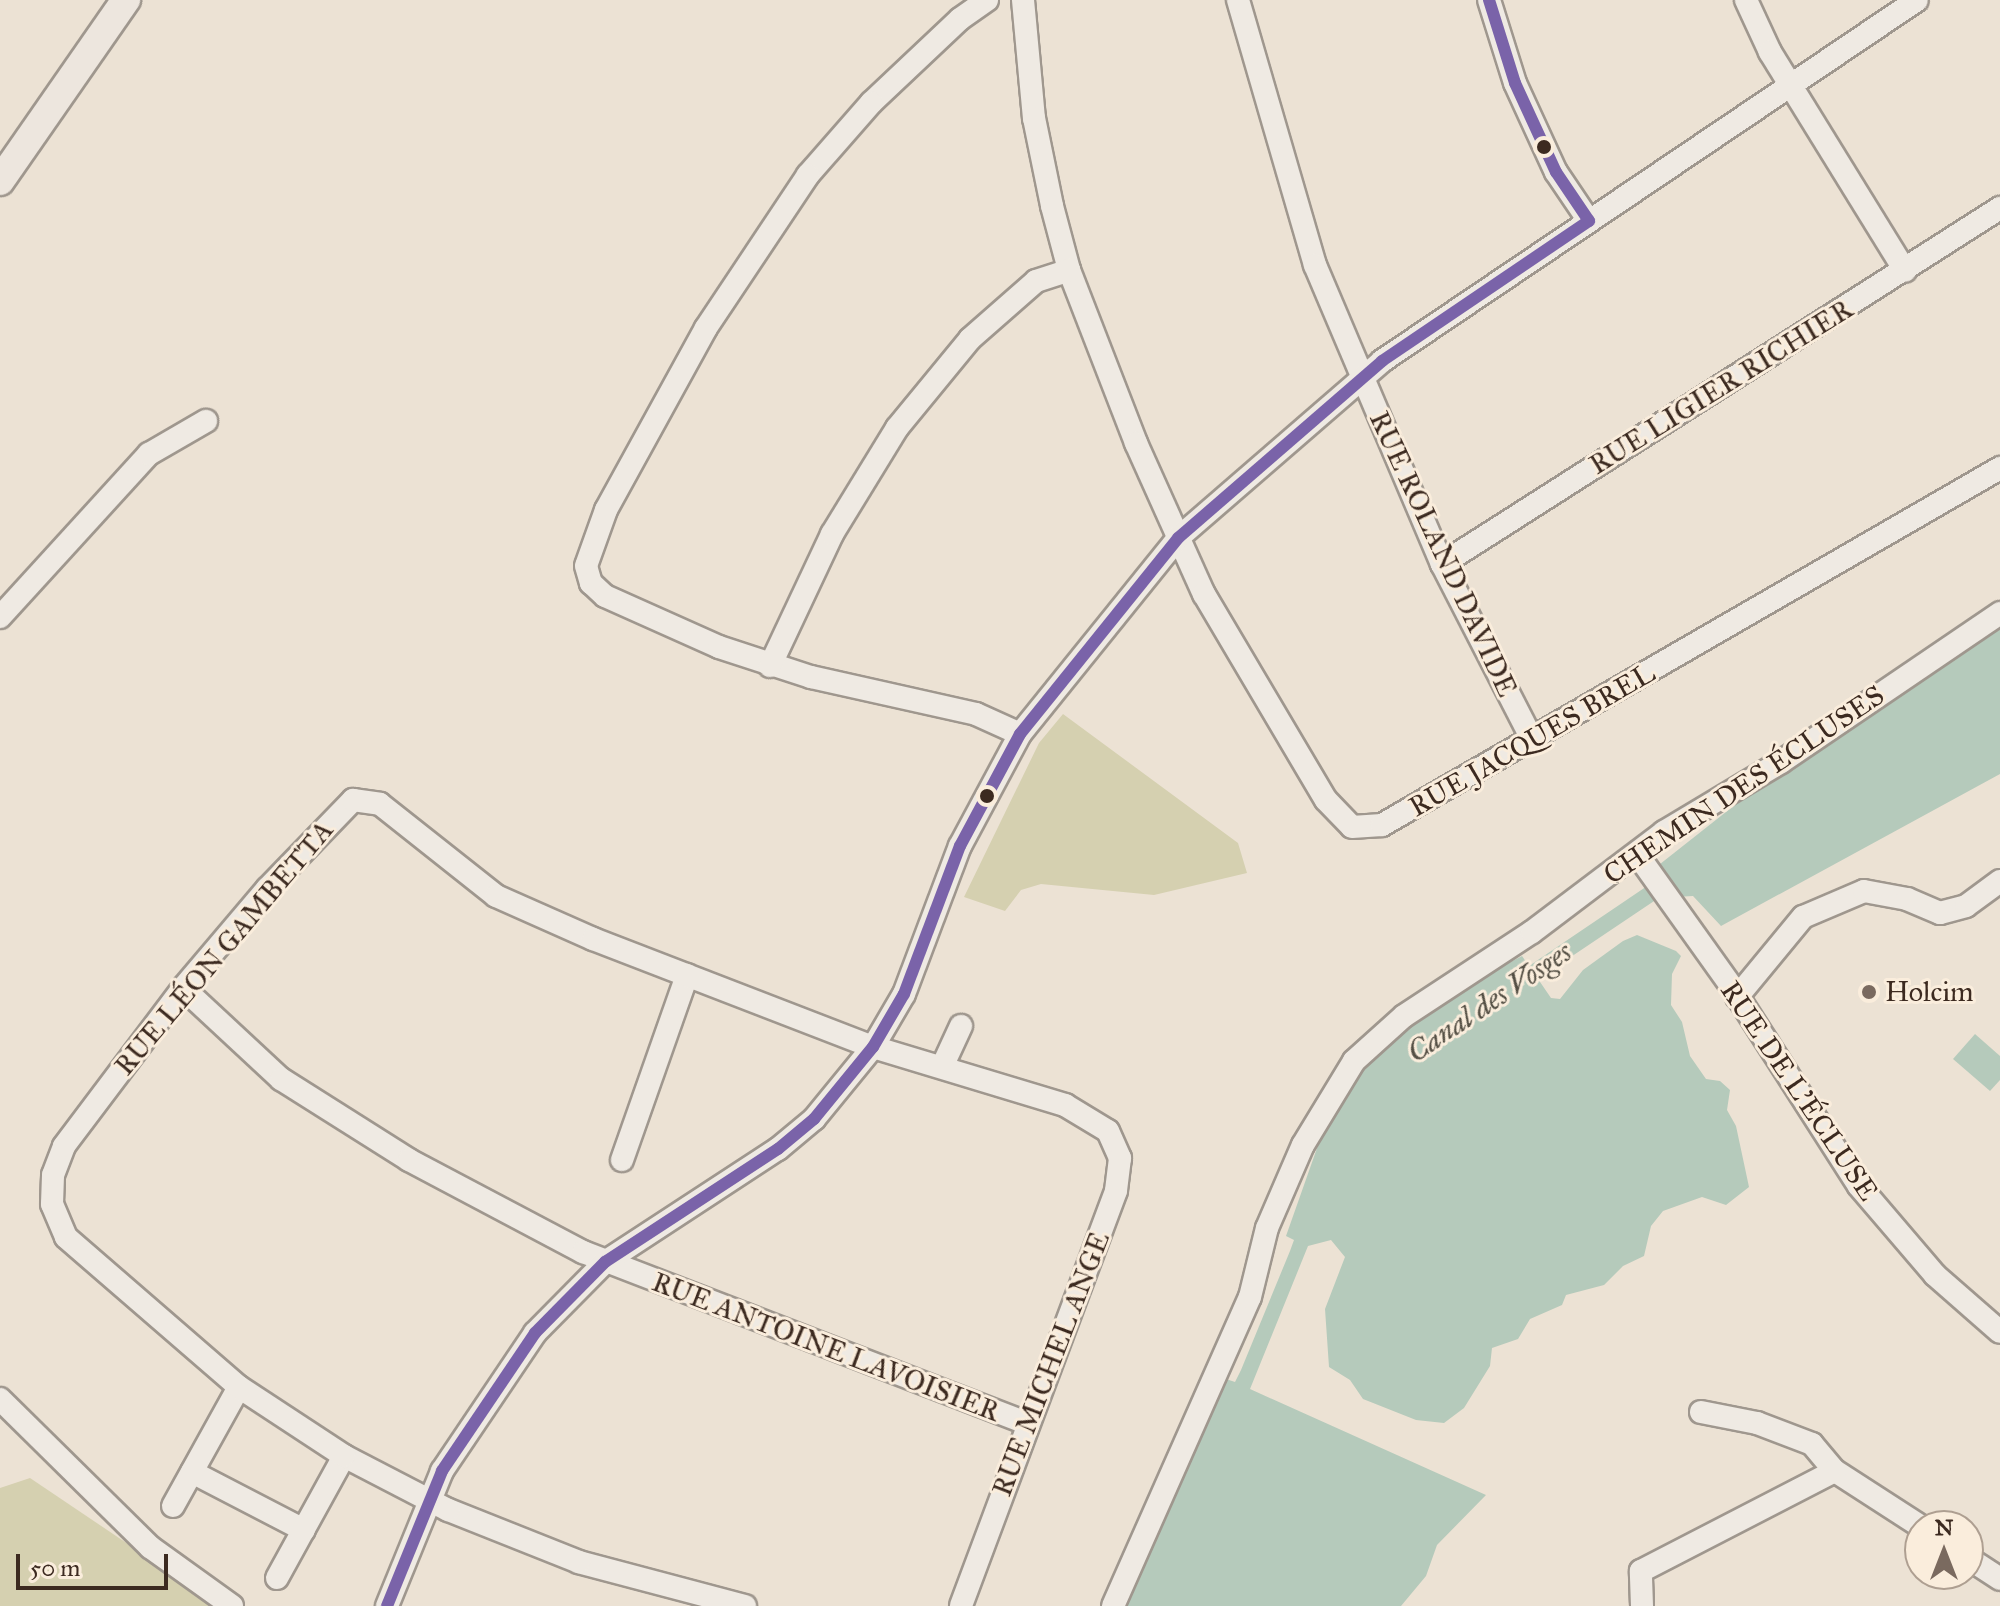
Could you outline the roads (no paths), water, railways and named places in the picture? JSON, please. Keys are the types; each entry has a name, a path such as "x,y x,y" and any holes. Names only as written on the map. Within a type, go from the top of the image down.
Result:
{"main road":[{"path":"0,181 126,0"}],"street":[{"path":"987,0 960,19 871,103 808,175 706,328 589,546 586,566 591,583 605,596 770,666 976,714 1020,734"},
{"name":"RUE JACQUES BREL","path":"1023,0 1034,118 1069,270 1178,538 1257,687 1326,800 1352,827 1382,825 1533,741 2000,468"},
{"name":"RUE ROLAND DAVIDE","path":"1238,0 1315,265 1442,564 1533,741"},
{"path":"1489,0 1515,83 1556,172 1589,221"},
{"path":"1746,0 1792,86 1905,271"},
{"path":"393,1602 442,1471 486,1398 535,1333 605,1262 778,1149 814,1119 873,1047 904,994 966,832 1020,734 1178,538 1363,381 1382,361 1917,0"},
{"name":"RUE LIGIER RICHIER","path":"1442,564 2000,208"},
{"path":"770,666 832,534 897,428 970,339 1036,281 1069,270"},
{"path":"0,617 149,454 206,421"},
{"name":"CHEMIN DES ÉCLUSES","path":"1113,1606 1250,1297 1267,1228 1337,1084 1373,1041 1404,1016 1641,860 2000,613"},
{"name":"RUE LÉON GAMBETTA","path":"430,1501 344,1456 239,1387 66,1237 52,1204 53,1175 64,1146 183,988 332,817 353,800 367,799 496,896 873,1047"},
{"name":"RUE DE L'ÉCLUSE","path":"1641,860 1737,997 1859,1186 1935,1275 2000,1332"},
{"path":"1737,997 1803,917 1864,891 1907,899 1940,913 1966,906 2000,881"},
{"path":"622,1160 687,975"},
{"name":"RUE ANTOINE LAVOISIER","path":"183,988 281,1079 409,1160 605,1262 1027,1423"},
{"path":"943,1065 961,1026"},
{"name":"RUE MICHEL ANGE","path":"873,1047 943,1065 1065,1105 1108,1131 1120,1158 1116,1191 961,1606"},
{"path":"173,1506 239,1387"},
{"path":"0,1399 150,1547 232,1606"},
{"path":"1701,1412 1757,1423 1812,1444 1835,1471 1904,1516"},
{"path":"277,1578 344,1456"},
{"path":"1642,1606 1641,1571 1835,1471"},
{"path":"192,1472 304,1530"},
{"path":"430,1501 579,1562 702,1601 745,1606"}],"water":[{"name":"Canal des Vosges","path":"2000,621 2000,774 1721,926 1693,896 1675,897 1669,891 1538,979 1551,998 1560,999 1583,970 1623,941 1637,935 1676,951 1681,956 1672,974 1671,1005 1682,1022 1690,1056 1706,1079 1720,1081 1730,1090 1727,1110 1736,1126 1749,1187 1726,1205 1702,1197 1663,1211 1651,1226 1644,1256 1623,1266 1604,1285 1566,1295 1562,1305 1530,1319 1518,1339 1492,1348 1490,1366 1464,1408 1444,1423 1416,1420 1363,1399 1350,1380 1329,1367 1325,1309 1345,1257 1331,1240 1308,1246 1250,1389 1486,1495 1437,1545 1426,1576 1401,1606 1125,1606 1226,1379 1235,1382 1241,1370 1294,1240 1286,1236 1322,1134 1366,1061 1459,989 1522,956 1529,966 1659,878 1655,868 1750,793 1779,777"},
{"path":"1975,1034 2000,1056 2000,1080 1990,1091 1953,1059"}],"place":[{"name":"Holcim","path":"1869,992"}]}
